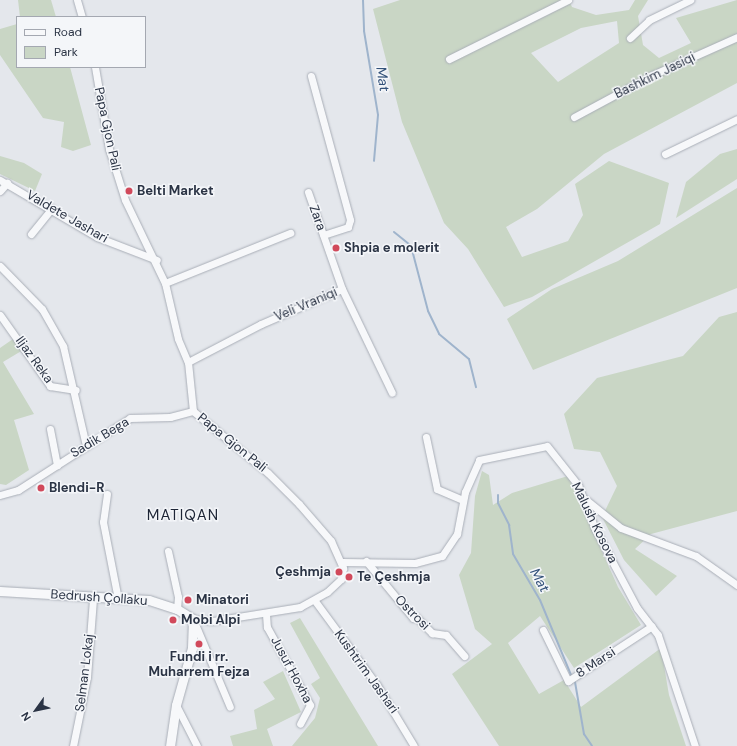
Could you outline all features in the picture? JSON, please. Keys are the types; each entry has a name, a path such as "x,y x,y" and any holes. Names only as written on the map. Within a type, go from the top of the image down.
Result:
{"street":[{"path":"77,0 82,16"},
{"path":"449,59 568,0"},
{"path":"630,38 649,20 690,0"},
{"name":"Bashkim Jasiqi","path":"574,117 650,76 737,37"},
{"name":"Papa Gjon Pali","path":"94,68 118,178 125,200 157,260 165,283 178,340 188,362 193,411 268,473 331,541 342,562"},
{"path":"311,76 350,220 348,227 323,235"},
{"path":"665,154 737,119"},
{"path":"0,191 3,182"},
{"name":"Valdete Jashari","path":"3,182 52,208 97,237 157,260"},
{"name":"Zara","path":"308,192 342,289"},
{"path":"31,234 52,208"},
{"path":"165,283 290,232"},
{"path":"0,266 42,309 63,346 76,390 80,430 86,446"},
{"name":"Veli Vraniqi","path":"188,362 261,324 342,289 392,393"},
{"name":"Iljaz Reka","path":"0,315 50,386 76,390"},
{"name":"Sadik Bega","path":"0,495 18,490 130,418 170,417 193,411"},
{"name":"Sadik Bega","path":"50,429 57,465"},
{"path":"426,437 437,489 463,500"},
{"name":"Malush Kosova","path":"342,562 414,562 442,556 457,534 463,500 483,459 547,446 585,499 595,529 637,608 652,626 662,646 695,746"},
{"path":"107,494 103,522 118,599"},
{"path":"585,499 621,528 696,556 737,585"},
{"path":"168,551 177,609"},
{"name":"Ostrosi","path":"366,561 413,618 416,617 432,633 446,635 464,656"},
{"path":"193,619 213,621 266,614 314,601 341,579 342,562"},
{"name":"Bedrush Çollaku","path":"0,591 93,600 149,600 177,609 193,619"},
{"name":"Selman Lokaj","path":"73,746 87,677 93,600"},
{"name":"Kushtrim Jashari","path":"314,601 377,685 414,746"},
{"name":"Jusuf Hoxha","path":"266,614 267,627 310,705 300,724"},
{"path":"170,746 176,705 192,648 193,619"},
{"path":"193,619 230,708"},
{"name":"8 Marsi","path":"543,630 568,681 652,626"},
{"path":"176,705 197,746"}],"green space":[{"path":"18,0 51,0 56,16 20,16"},
{"path":"400,0 569,0 572,7 596,15 629,10 635,0 648,0 638,16 643,45 659,58 691,43 676,18 737,0 737,83 604,154 537,209 506,227 522,257 568,241 583,215 575,184 609,161 669,183 660,224 532,297 504,307 468,249 444,223 402,122 373,9","holes":["617,21 619,43 558,82 531,53 581,28"]},
{"path":"16,24 16,68 70,68 91,145 73,151 61,147 64,122 43,118 0,55 0,29"},
{"path":"737,149 737,179 676,218 686,182 720,154"},
{"path":"0,156 24,163 42,174 35,191 0,174"},
{"path":"737,188 737,288 533,370 507,319 552,289 618,261"},
{"path":"737,312 737,511 651,534 635,549 677,576 656,596 624,560 602,517 617,486 600,452 574,449 564,414 597,378 683,356 719,317"},
{"path":"13,339 23,350 3,362 34,414 14,420 29,470 6,485 0,484 0,348"},
{"path":"482,471 489,475 493,505 512,493 568,476 618,587 641,625 574,668 540,616 508,643 539,694 564,680 581,707 661,648 669,695 686,746 499,746 452,674 492,644 475,629 459,575 471,553 475,496"},
{"path":"300,618 378,746 292,746 315,718 320,698 311,684 320,678 290,623"},
{"path":"283,671 301,712 267,729 273,746 233,746 230,736 257,729 254,710 275,699 263,682"}],"waterway":[{"name":"Mat","path":"363,0 364,31 378,115 374,161"},
{"name":"Mat","path":"394,232 411,246 428,311 439,334 469,359 476,387"},
{"name":"Mat","path":"498,495 498,503 509,525 513,554 540,600 571,675"},
{"name":"Mat","path":"575,682 584,734 592,746"}],"place":[{"name":"Belti Market","path":"129,191"},
{"name":"Shpia e molerit","path":"336,248"},
{"name":"Blendi-R","path":"41,488"},
{"name":"Çeshmja","path":"339,572"},
{"name":"Te Çeshmja","path":"349,577"},
{"name":"Minatori","path":"188,600"},
{"name":"Mobi Alpi","path":"173,620"},
{"name":"Fundi i rr. Muharrem Fejza","path":"199,644"}],"district":[{"name":"MATIQAN","path":"183,516"}]}
